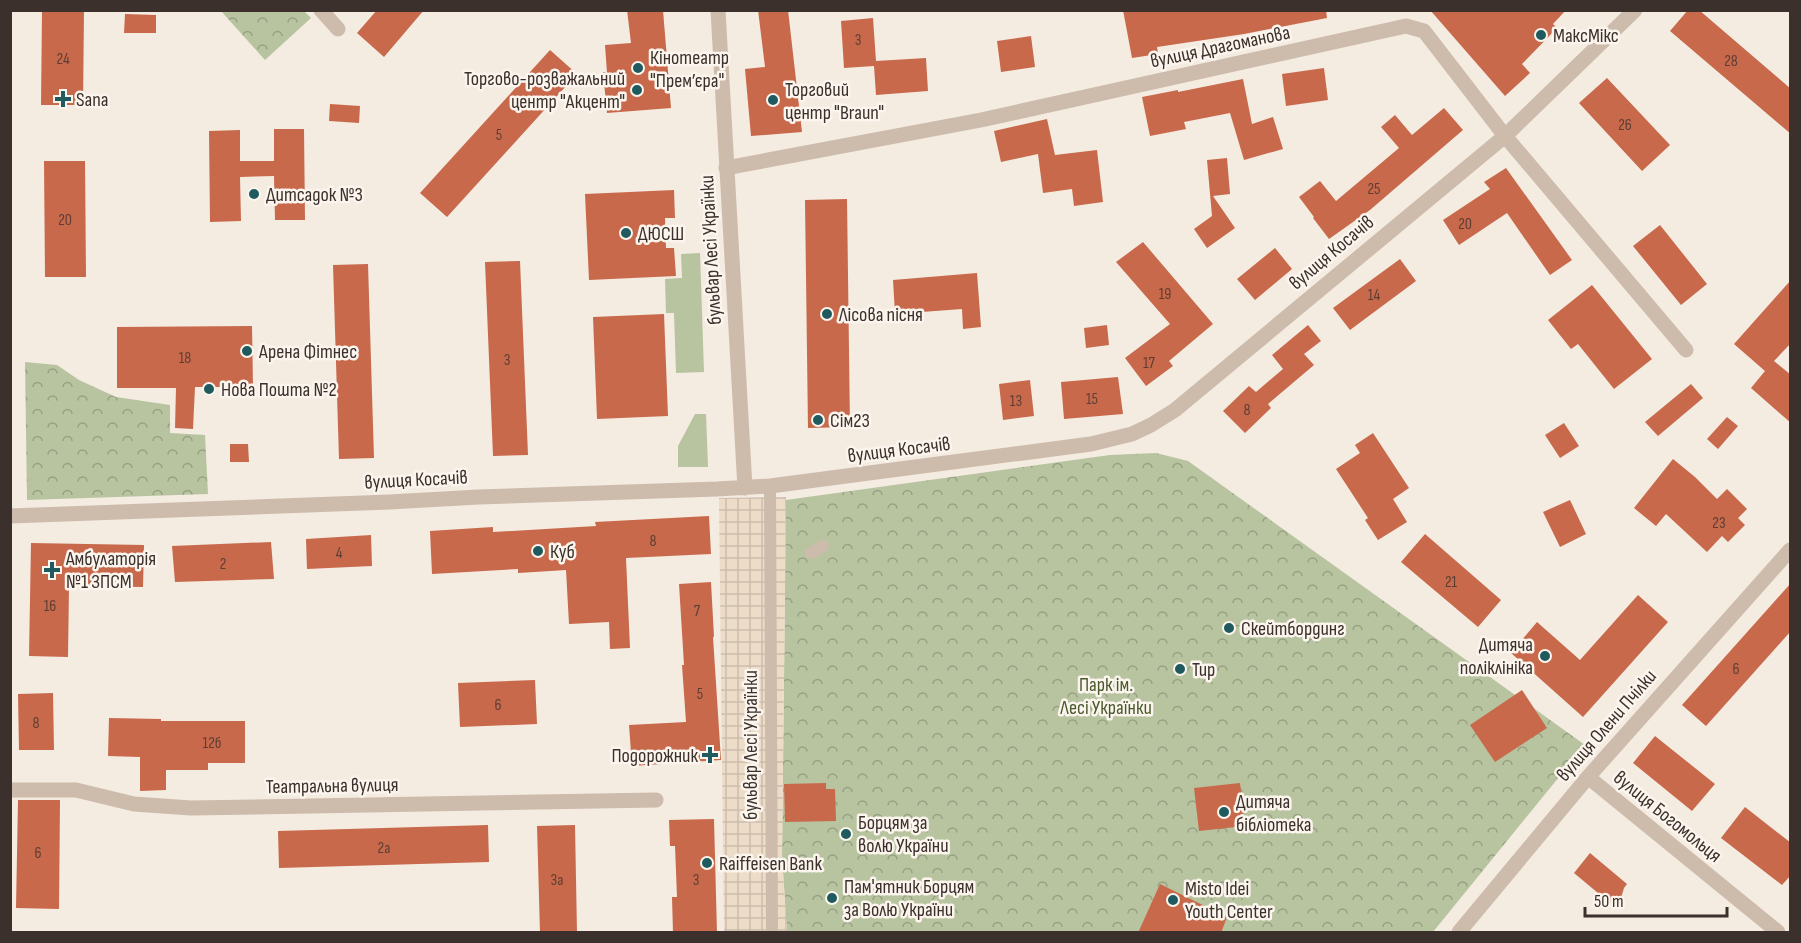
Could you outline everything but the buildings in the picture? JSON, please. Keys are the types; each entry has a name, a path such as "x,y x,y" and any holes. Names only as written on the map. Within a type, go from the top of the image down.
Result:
{"street":[{"path":"321,10 338,29"},
{"name":"бульвар Лесі Українки","path":"718,10 745,488"},
{"name":"вулиця Косачів","path":"10,516 745,488 1022,454 1091,444 1132,435 1175,410 1505,136 1635,10"},
{"name":"вулиця Драгоманова","path":"726,168 981,120 1406,27 1424,31 1505,136 1686,350"},
{"name":"бульвар Лесі Українки","path":"770,486 772,933"},
{"path":"811,553 824,546"},
{"name":"вулиця Олени Пчілки","path":"1460,933 1588,777 1791,550"},
{"name":"вулиця Богомольця","path":"1588,777 1778,933"},
{"name":"Театральна вулиця","path":"10,790 76,790 134,804 191,808 656,800"}],"green space":[{"path":"221,11 304,11 311,18 265,60"},
{"path":"700,253 704,372 676,373 674,313 666,313 665,279 682,278 681,254"},
{"path":"25,362 57,365 79,380 116,397 170,405 170,433 205,435 208,494 27,500"},
{"path":"695,414 706,414 708,467 678,467 678,446"},
{"name":"Парк ім. Лесі Українки","path":"1156,453 1188,461 1585,745 1433,932 787,932 782,857 786,500 1110,455"}],"shaded area":[{"path":"786,497 782,857 787,932 724,932 719,498"}],"place":[{"name":"МаксМікс","path":"1541,35"},
{"name":"Кінотеатр \"Прем’єра\"","path":"638,68"},
{"name":"Торгово-розважальний центр \"Акцент\"","path":"637,90"},
{"name":"Sana","path":"63,99"},
{"name":"Торговий центр \"Braun\"","path":"773,100"},
{"name":"Дитсадок №3","path":"254,194"},
{"name":"ДЮСШ","path":"626,233"},
{"name":"Лісова пісня","path":"827,314"},
{"name":"Арена Фітнес","path":"247,351"},
{"name":"Нова Пошта №2","path":"209,389"},
{"name":"Сім23","path":"818,420"},
{"name":"Куб","path":"538,551"},
{"name":"Амбулаторія №1 ЗПСМ","path":"52,570"},
{"name":"Скейтбординг","path":"1229,628"},
{"name":"Дитяча поліклініка","path":"1545,656"},
{"name":"Тир","path":"1180,669"},
{"name":"Подорожник","path":"710,755"},
{"name":"Дитяча бібліотека","path":"1224,812"},
{"name":"Борцям за волю України","path":"846,834"},
{"name":"Raiffeisen Bank","path":"707,863"},
{"name":"Пам'ятник Борцям за Волю України","path":"832,898"},
{"name":"Misto Idei Youth Center","path":"1173,900"}]}
